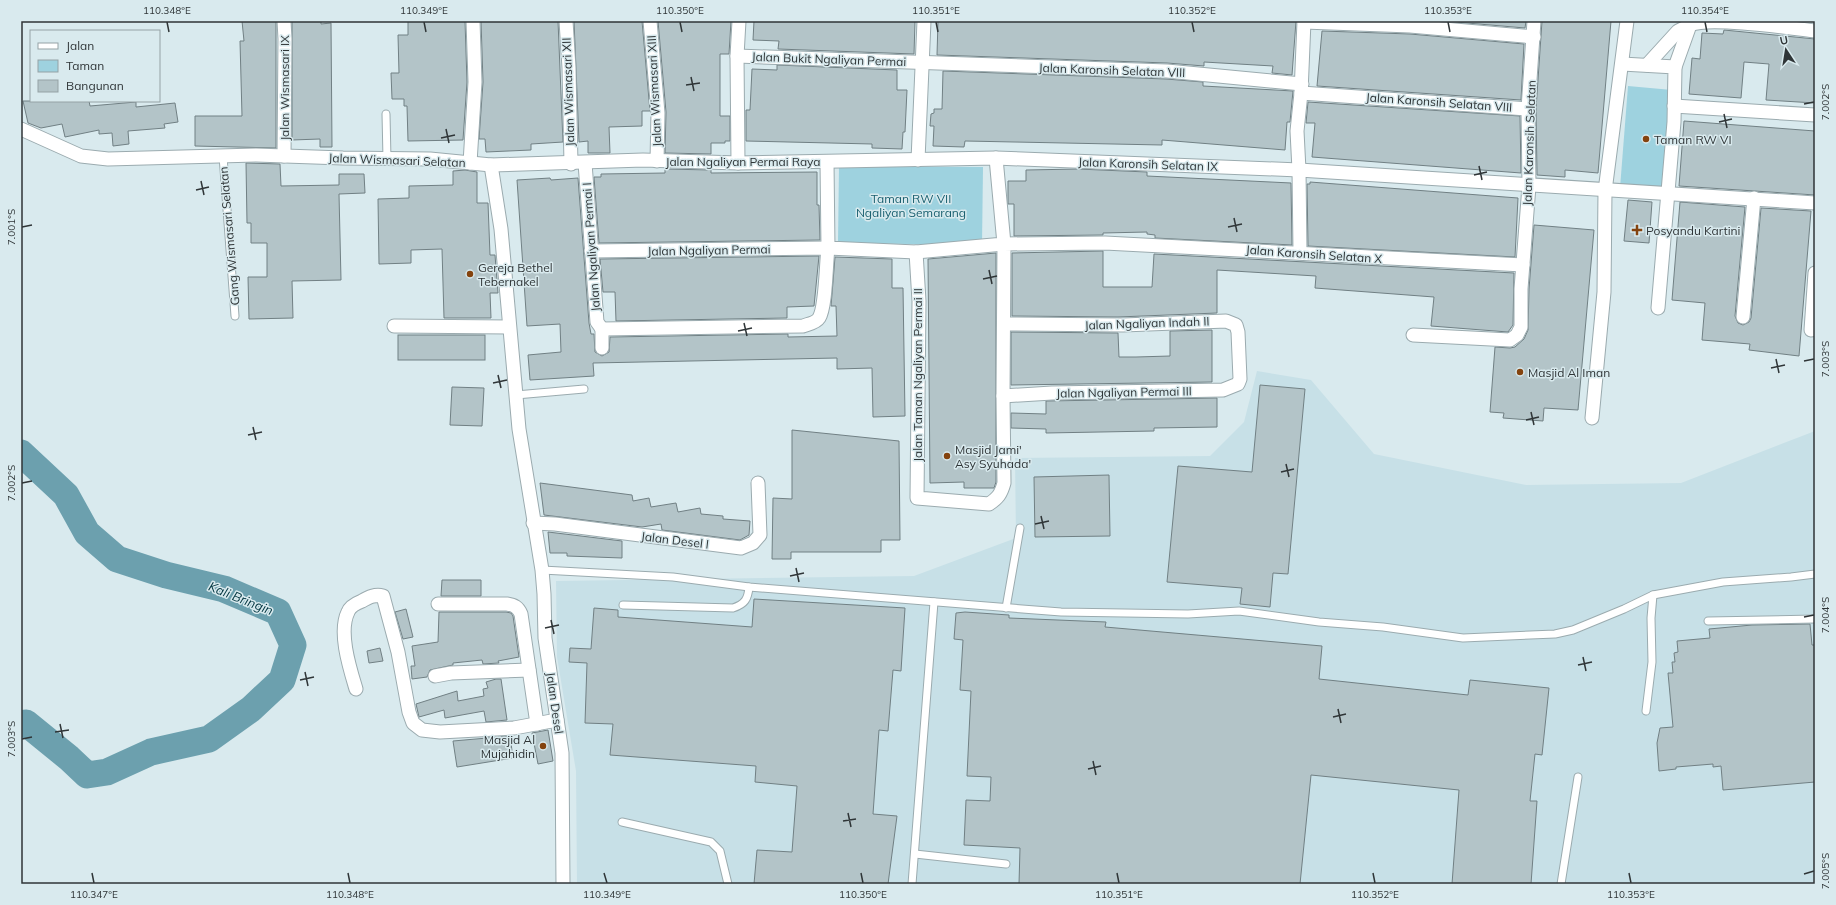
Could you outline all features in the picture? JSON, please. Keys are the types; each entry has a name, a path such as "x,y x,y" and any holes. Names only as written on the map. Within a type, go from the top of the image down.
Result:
{"street":[{"name":"Jalan Wismasari IX","path":"284,21 284,156"},
{"path":"470,163 476,82 473,21"},
{"name":"Jalan Wismasari XII","path":"566,21 571,164"},
{"name":"Jalan Wismasari XIII","path":"650,21 658,113 657,161"},
{"path":"738,163 737,56 739,21"},
{"name":"Jalan Bukit Ngaliyan Permai","path":"918,160 924,21"},
{"name":"Jalan Karonsih Selatan","path":"1413,335 1510,340 1517,335 1521,327 1523,265 1529,186 1528,109 1534,21"},
{"path":"1592,418 1604,292 1605,191 1627,21"},
{"path":"1647,65 1678,31 1703,21 1757,23 1815,30"},
{"path":"1300,252 1297,131 1302,89 1304,22 1410,26 1534,37"},
{"path":"1658,308 1668,194 1675,67 1690,25"},
{"name":"Jalan Bukit Ngaliyan Permai","path":"737,56 922,63"},
{"name":"Jalan Karonsih Selatan VIII","path":"922,63 1167,71 1302,89 1528,109"},
{"path":"1622,64 1675,67"},
{"path":"1674,106 1815,115"},
{"name":"Jalan Wismasari Selatan","path":"21,129 81,156 108,159 256,155 430,159 491,165"},
{"path":"996,158 1004,244 1003,396"},
{"name":"Jalan Ngaliyan Permai Raya","path":"491,165 657,161 738,163 996,158"},
{"name":"Jalan Karonsih Selatan IX","path":"996,158 1299,170 1605,191 1754,198 1815,203"},
{"path":"602,329 803,326 812,323 819,318 822,307 828,248 827,162"},
{"name":"Jalan Ngaliyan Permai I","path":"585,163 597,322 602,329 602,348"},
{"path":"491,165 501,229 519,429 531,492 533,523"},
{"path":"1743,317 1754,198"},
{"name":"Jalan Karonsih Selatan X","path":"1004,244 1105,243 1300,252 1404,260 1523,265"},
{"name":"Jalan Ngaliyan Permai","path":"591,251 828,248 916,252 1004,244"},
{"name":"Jalan Taman Ngaliyan Permai II","path":"916,252 919,301 917,498 989,504 998,498 1002,492 1004,483 1003,396"},
{"path":"1811,330 1815,272"},
{"name":"Jalan Ngaliyan Indah II","path":"1004,324 1123,326 1226,321 1236,325 1238,332 1240,379"},
{"path":"394,326 509,328"},
{"name":"Jalan Ngaliyan Permai III","path":"1003,396 1052,393 1223,390 1238,384 1240,379"},
{"name":"Jalan Desel I","path":"533,523 555,524 741,548 753,543 760,535 758,483"},
{"name":"Jalan Desel","path":"533,523 542,570 545,638 562,753 563,884"},
{"path":"356,689 348,661 345,622 348,612 354,604 377,595 383,596 387,610 398,652 409,712 413,723 422,730 448,732 514,728 557,720"},
{"path":"438,604 514,605 521,614 537,724"},
{"path":"435,676 451,673 528,670"}],"lane":[{"path":"386,114 387,159"},
{"name":"Gang Wismasari Selatan","path":"223,156 236,316"},
{"path":"516,395 584,389"},
{"path":"1006,608 1020,528"},
{"path":"542,570 674,577 749,587 1061,612 1188,614 1239,610 1319,622 1384,627 1463,638 1555,634 1567,631 1624,609 1653,595 1723,582 1815,574"},
{"path":"623,605 733,608 743,604 748,598 749,587"},
{"path":"1646,711 1652,662 1651,618 1653,595"},
{"path":"912,884 934,602"},
{"path":"1708,621 1815,619"},
{"path":"1561,884 1578,777"},
{"path":"622,822 711,842 720,851 728,884"},
{"path":"915,854 1006,864"}],"shaded area":[{"path":"1257,371 1311,380 1374,454 1526,485 1681,483 1815,431 1815,884 577,884 576,771 557,657 556,581 914,576 1016,538 1015,458 1210,456 1244,422"}],"green space":[{"name":"Taman RW VI","path":"1628,86 1672,90 1664,191 1620,188"},
{"name":"Taman RW VII Ngaliyan Semarang","path":"839,166 983,167 982,245 838,243"}],"building":[{"path":"242,21 276,21 276,148 195,146 195,116 242,116 240,41 244,41"},
{"path":"292,21 321,21 321,24 331,23 332,147 320,147 320,139 292,140"},
{"path":"408,21 465,21 467,82 463,140 408,141 407,106 404,106 404,99 392,99 391,73 399,73 398,35 408,35"},
{"path":"481,21 558,21 563,142 531,144 531,150 486,152 485,139 479,139 483,82"},
{"path":"574,21 642,21 650,111 642,111 642,126 609,127 610,153 588,153 588,141 579,142"},
{"path":"658,21 731,21 729,54 720,54 720,116 730,116 730,141 725,141 725,143 711,143 711,154 665,153 666,112"},
{"path":"754,21 915,21 914,54 778,49 779,41 753,40"},
{"path":"938,21 1296,21 1292,75 1272,73 1273,66 1204,62 1204,66 1167,63 937,55"},
{"path":"1444,21 1526,21 1525,28"},
{"path":"1542,21 1611,21 1598,173 1565,170 1565,177 1537,175 1536,109"},
{"path":"1724,30 1815,39 1815,103 1766,100 1769,64 1744,62 1741,98 1689,94 1692,58 1700,59 1702,33 1723,34"},
{"path":"1322,31 1410,34 1524,44 1521,100 1317,86"},
{"path":"777,65 897,70 897,90 907,90 905,132 903,132 902,149 872,148 872,144 746,141 746,110 750,110 752,69 777,70"},
{"path":"943,71 1166,79 1203,82 1203,86 1293,91 1290,122 1287,122 1285,150 1162,140 1162,145 965,141 964,147 933,146 934,126 930,126 931,114 934,113 934,109 942,109"},
{"path":"23,101 89,102 90,106 136,102 136,107 175,103 178,122 164,124 165,128 128,131 129,144 113,146 112,133 99,134 99,130 65,137 62,124 41,128 28,123"},
{"path":"1308,102 1520,116 1521,173 1312,157 1315,123 1306,123"},
{"path":"1684,121 1815,131 1815,195 1679,186"},
{"path":"246,163 280,164 281,186 339,185 339,174 364,174 365,193 339,194 341,280 292,281 293,318 249,319 248,277 267,277 267,243 251,243 251,223 247,223"},
{"path":"665,169 711,170 711,173 817,172 817,205 819,205 820,240 599,243 594,177 601,177 601,174 665,173"},
{"path":"1078,169 1147,172 1147,176 1291,183 1292,245 1155,238 1155,235 1147,234 1147,232 1103,233 1103,235 1014,236 1014,204 1008,204 1008,181 1026,181 1026,170"},
{"path":"465,170 477,172 477,203 488,203 490,255 495,255 498,293 490,293 491,318 444,318 442,249 411,250 411,263 379,264 378,199 409,198 409,186 453,185 453,171"},
{"path":"550,178 551,180 578,178 589,323 591,334 594,334 595,352 602,356 609,352 610,337 788,334 788,337 837,336 836,306 831,306 835,257 892,259 892,288 903,288 905,416 873,417 872,368 837,369 837,358 593,363 594,376 530,380 528,355 561,352 560,324 527,326 517,180"},
{"path":"1310,182 1518,198 1515,257 1308,246 1307,184 1310,184"},
{"name":"Posyandu Kartini","path":"1628,200 1652,202 1649,243 1624,241"},
{"path":"1680,202 1745,207 1735,316 1738,323 1743,325 1749,322 1751,318 1761,208 1811,211 1799,356 1749,350 1750,344 1702,340 1705,303 1672,300"},
{"path":"1534,225 1594,230 1578,410 1544,408 1543,421 1503,418 1504,413 1490,412 1495,347 1515,347 1524,339 1528,330 1529,289"},
{"path":"1103,251 1103,287 1152,287 1154,254 1514,273 1513,325 1508,332 1431,326 1434,297 1315,288 1316,276 1217,270 1217,313 1118,317 1012,316 1012,253"},
{"path":"996,253 996,482 994,488 964,488 964,482 930,483 928,259"},
{"path":"819,256 814,306 787,307 787,318 616,321 615,292 603,292 600,259"},
{"path":"1212,330 1212,382 1011,385 1011,332 1118,333 1119,357 1136,357 1170,356 1170,331"},
{"path":"398,335 485,335 485,360 398,360"},
{"path":"1260,385 1305,389 1288,574 1273,573 1270,607 1240,604 1242,588 1167,582 1178,466 1252,472"},
{"path":"452,387 484,388 482,426 450,425"},
{"path":"1217,398 1217,427 1154,428 1154,431 1046,433 1046,429 1011,428 1011,413 1046,414 1046,401"},
{"path":"792,430 899,441 900,540 881,540 881,552 791,552 791,559 772,559 773,498 792,499"},
{"path":"1109,475 1110,536 1035,537 1034,477"},
{"path":"540,483 632,495 633,501 649,498 651,507 676,503 678,512 700,508 701,514 723,516 723,519 750,521 749,535 740,540 662,530 661,524 642,527 544,515"},
{"path":"548,532 622,541 622,558 567,556 567,553 550,553"},
{"path":"442,580 481,580 481,596 441,596"},
{"path":"754,599 905,608 901,671 893,670 888,731 879,730 873,814 897,816 888,884 754,884 757,850 792,852 797,786 755,782 756,766 610,755 613,724 585,723 587,663 569,662 570,648 591,649 594,608 618,610 618,617 752,627"},
{"path":"406,609 413,637 403,639 395,612"},
{"path":"439,612 511,613 513,616 519,657 498,661 499,663 483,664 482,660 453,663 453,665 430,670 427,677 412,679 411,666 415,666 412,646 438,642"},
{"path":"965,612 1009,615 1009,618 1106,622 1105,627 1322,646 1319,679 1468,695 1470,680 1549,688 1542,755 1535,754 1530,801 1537,801 1531,884 1452,884 1459,790 1311,775 1300,884 1019,884 1020,848 964,845 966,800 990,801 991,777 967,776 971,691 960,690 963,640 954,639 956,613"},
{"path":"1810,624 1812,645 1815,645 1815,782 1723,790 1721,766 1713,767 1713,764 1676,767 1676,769 1659,771 1657,743 1660,728 1673,727 1668,673 1673,673 1672,662 1675,662 1674,653 1678,652 1677,641 1710,638 1709,629 1752,625"},
{"path":"380,648 383,661 369,663 367,651"},
{"path":"501,679 507,720 486,722 484,711 445,718 444,710 419,717 416,704 457,691 458,701 484,696 483,689 488,688 486,682"},
{"name":"Masjid Al Mujahidin","path":"548,730 553,761 538,764 532,733"},
{"path":"510,736 513,758 457,767 453,741"}],"waterway":[{"name":"Kali Bringin","path":"21,453 66,495 87,533 117,559 166,575 224,589 278,612 293,645 282,680 251,709 209,739 151,752 107,772 87,775 69,758 26,723 21,724"}],"place":[{"name":"Taman RW VI","path":"1646,139"},
{"name":"Posyandu Kartini","path":"1637,230"},
{"name":"Gereja Bethel Tebernakel","path":"470,274"},
{"name":"Masjid Al Iman","path":"1520,372"},
{"name":"Masjid Jami' Asy Syuhada'","path":"947,456"},
{"name":"Masjid Al Mujahidin","path":"543,746"}]}
